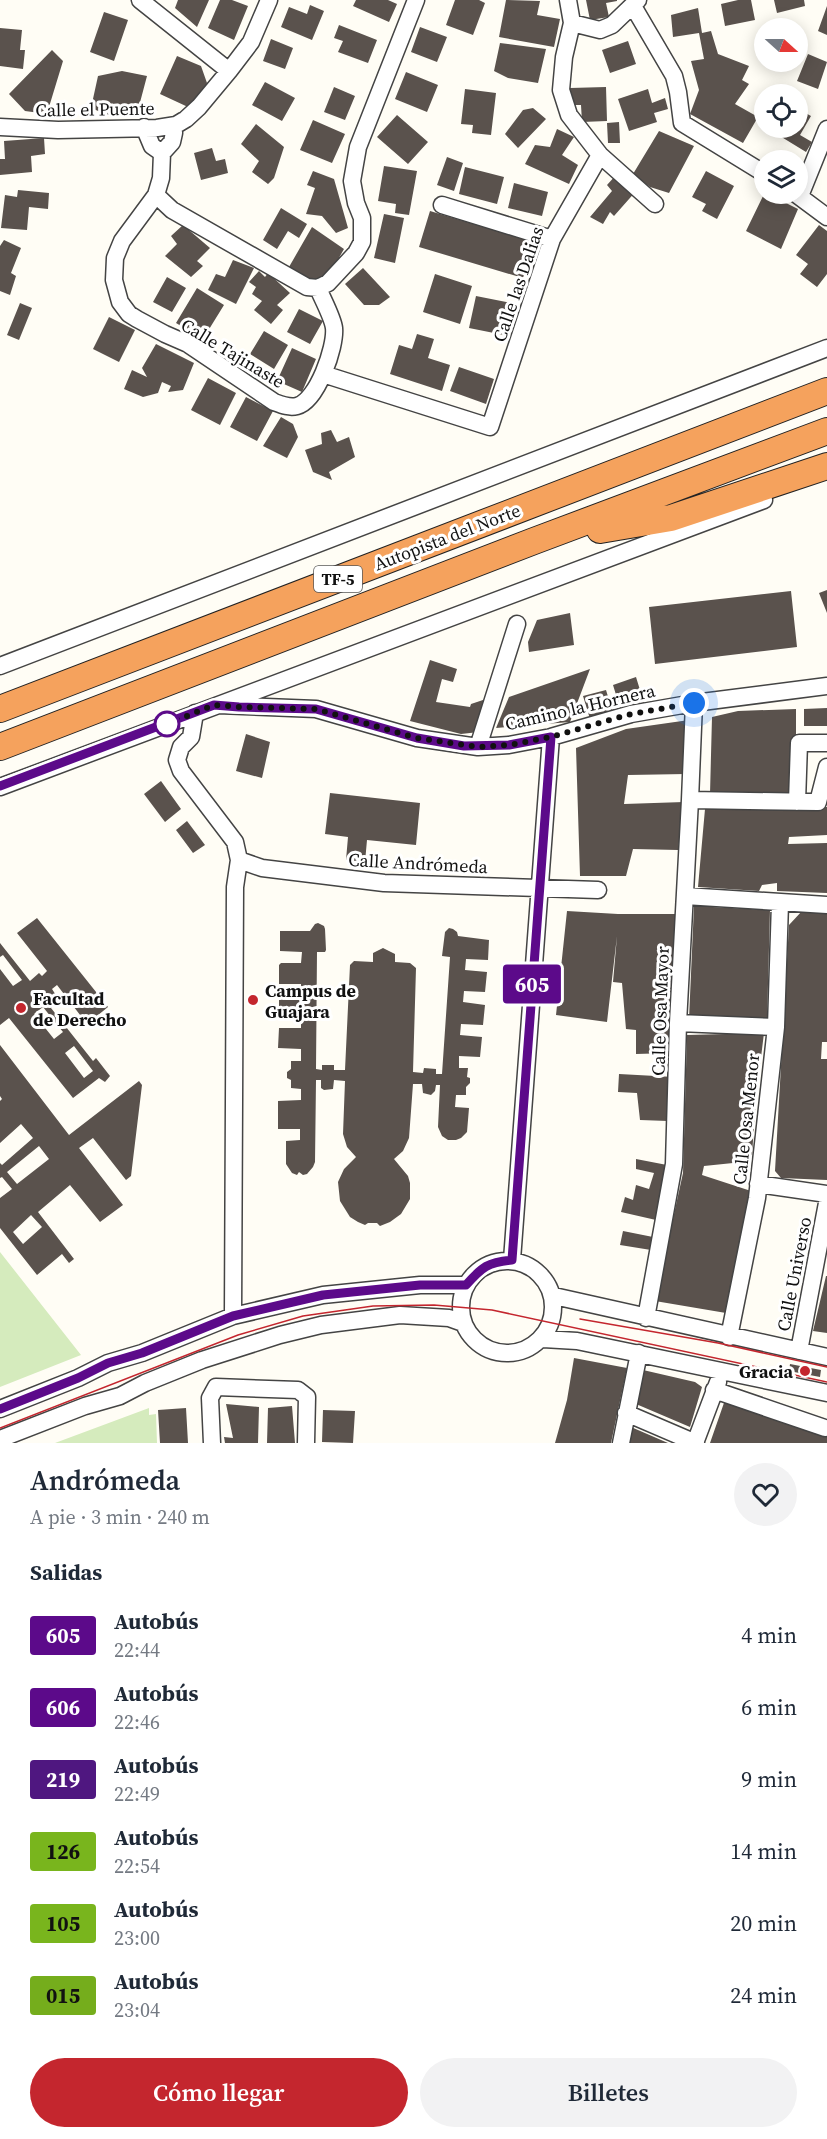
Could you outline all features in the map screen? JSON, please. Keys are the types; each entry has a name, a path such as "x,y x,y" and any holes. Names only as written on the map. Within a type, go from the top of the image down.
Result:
{"highway":[{"path":"676,449 827,378"},
{"name":"Autopista del Norte","path":"0,708 827,391"},
{"name":"Autopista del Norte","path":"0,747 534,541 827,431"},
{"path":"534,541 671,518 827,466"}],"street":[{"path":"140,0 229,71"},
{"name":"Calle el Puente","path":"0,127 58,130 172,126 186,119 199,107 229,71 251,42 268,0"},
{"path":"172,126 174,133 172,142 162,153 161,178 156,195 172,210 307,287 318,288 328,284 356,253 362,242 362,218 356,203 352,181 358,147 416,0"},
{"path":"568,0 572,23 564,57 561,90 568,115 600,155 655,204"},
{"path":"572,23 600,30 612,25 636,3 674,76 682,123 754,167"},
{"path":"144,127 152,146 162,153"},
{"path":"808,172 827,129"},
{"name":"Calle las Dalias","path":"323,374 490,427 552,240 600,155"},
{"name":"Calle Tajinaste","path":"156,195 122,241 116,258 114,280 120,302 129,314 188,344 274,402 289,407 308,401 323,374 329,357 334,328 318,288"},
{"path":"808,203 827,217"},
{"path":"442,205 552,240"},
{"path":"0,666 827,348"},
{"path":"214,705 827,476"},
{"path":"478,747 517,624"},
{"name":"Camino la Hornera","path":"0,787 214,705 316,709 417,738 478,747 509,745 551,737 631,714 694,703 827,686"},
{"name":"Calle Osa Mayor","path":"646,1318 674,1164 678,1023 694,703"},
{"path":"195,713 191,738 181,747 177,760 181,771 235,842 239,860 235,887 233,1316"},
{"path":"512,1260 551,737"},
{"path":"797,801 799,743 827,743"},
{"path":"690,800 818,802 827,766"},
{"name":"Calle Andrómeda","path":"239,860 262,868 384,883 598,890"},
{"path":"685,896 827,905"},
{"name":"Calle Osa Menor","path":"729,1337 758,1184 776,1027 780,903"},
{"path":"678,1023 776,1027"},
{"path":"758,1184 827,1194"},
{"name":"Calle Universo","path":"799,1351 827,1203"},
{"path":"512,1260 529,1265 544,1278 554,1296 552,1321 543,1339 524,1352 503,1354 486,1349 472,1338 463,1323 462,1294 466,1285 480,1269 495,1262 512,1260"},
{"path":"0,1409 78,1378 108,1363 142,1353 233,1316 323,1295 420,1285 466,1285"},
{"path":"554,1296 729,1337 827,1357"},
{"path":"0,1439 85,1406 120,1396 202,1360 280,1335 321,1325 400,1315 449,1318 463,1323"},
{"path":"543,1339 577,1341 827,1393"},
{"path":"621,1443 639,1353"},
{"path":"626,1413 695,1443 722,1371"},
{"path":"212,1443 210,1398 216,1387 298,1390 307,1397 306,1443"},
{"path":"714,1390 825,1428"}],"green space":[{"path":"0,1252 81,1355 0,1387"},
{"path":"149,1408 149,1415 156,1414 157,1443 55,1443"}],"building":[{"path":"178,0 209,0 197,27 175,8"},
{"path":"220,0 232,0 248,6 234,40 208,28"},
{"path":"356,0 388,0 397,4 389,22 353,6"},
{"path":"455,0 479,0 485,3 473,35 446,25"},
{"path":"506,0 540,1 537,15 560,19 554,47 499,37"},
{"path":"586,0 617,1 606,3 609,17 590,20"},
{"path":"751,0 754,20 725,26 721,4"},
{"path":"774,0 804,0 805,6 777,13"},
{"path":"310,5 324,11 312,40 281,27 289,7 307,14"},
{"path":"827,6 827,35 818,31"},
{"path":"698,8 702,33 711,31 718,54 749,66 742,80 749,84 735,104 754,115 754,124 743,143 690,114 699,90 691,61 704,59 699,33 673,37 671,15"},
{"path":"104,12 128,20 114,61 90,52"},
{"path":"339,25 377,40 368,63 338,52 343,41 334,38"},
{"path":"420,27 447,37 437,62 411,52"},
{"path":"0,28 22,30 20,50 25,50 23,69 0,66"},
{"path":"271,39 293,48 285,69 263,61"},
{"path":"628,41 636,64 610,73 602,50"},
{"path":"500,43 546,49 538,83 508,78 494,71"},
{"path":"52,50 63,61 49,107 40,113 25,111 9,94"},
{"path":"808,54 827,62 818,89 797,81 801,72 808,72"},
{"path":"177,56 201,66 207,83 203,96 188,107 160,94"},
{"path":"122,71 147,76 138,110 108,115 91,108 98,76"},
{"path":"406,72 438,85 427,112 395,99"},
{"path":"265,82 295,98 282,121 252,105"},
{"path":"334,87 355,96 345,120 324,112"},
{"path":"606,87 607,121 582,122 581,105 570,105 570,88"},
{"path":"465,89 496,93 491,135 472,133 473,125 461,124"},
{"path":"648,89 652,103 665,98 668,109 654,113 657,122 629,131 618,99"},
{"path":"533,108 546,119 518,148 505,134 523,110"},
{"path":"397,115 428,142 408,164 377,137"},
{"path":"313,120 345,134 332,163 300,150"},
{"path":"619,122 620,143 608,143 607,123"},
{"path":"256,124 284,147 274,178 268,184 252,172 259,161 241,144"},
{"path":"557,129 574,137 562,155 578,165 569,184 525,164 535,145 550,147"},
{"path":"659,131 694,146 669,193 650,187 633,174"},
{"path":"44,138 45,154 31,156 32,172 0,175 0,159 5,159 4,141"},
{"path":"783,138 805,138 812,142 807,150 803,150"},
{"path":"212,148 216,161 225,159 228,173 201,180 194,153"},
{"path":"447,157 463,163 454,191 437,185"},
{"path":"384,166 417,171 409,215 395,213 396,204 378,201"},
{"path":"465,167 504,177 497,204 459,194"},
{"path":"313,171 334,179 348,228 336,233 322,216 306,214 315,188 307,185"},
{"path":"706,171 734,186 717,219 702,211 706,204 692,197"},
{"path":"616,175 637,190 614,216 610,212 603,224 590,217 612,191 607,185"},
{"path":"514,183 548,192 542,216 508,208"},
{"path":"18,190 49,193 48,209 29,207 27,230 1,228 5,195 17,197"},
{"path":"759,204 788,204 798,209 781,249 746,231"},
{"path":"281,208 307,224 299,238 288,231 277,249 263,240"},
{"path":"430,211 534,242 523,278 419,247"},
{"path":"384,214 404,218 395,263 374,258"},
{"path":"183,225 210,248 197,261 203,266 191,277 165,256 177,244 171,236"},
{"path":"819,225 827,231 827,274 817,287 800,274 808,264 796,255"},
{"path":"312,227 344,249 328,277 312,280 289,267"},
{"path":"4,240 21,248 11,273 16,276 10,295 0,291 0,246"},
{"path":"233,260 254,268 236,304 208,290 216,274 225,277"},
{"path":"363,268 390,297 379,305 364,305 345,284"},
{"path":"259,271 265,277 268,273 290,293 277,305 283,310 271,324 254,310 262,301 252,294 256,287 249,282"},
{"path":"435,274 472,286 460,324 423,312"},
{"path":"167,277 186,288 172,312 153,302"},
{"path":"197,288 224,305 203,339 176,323"},
{"path":"476,296 511,303 504,335 469,328"},
{"path":"20,303 32,308 19,340 7,335"},
{"path":"299,309 323,321 310,344 287,332"},
{"path":"109,317 135,330 119,362 93,349"},
{"path":"264,331 288,345 274,369 250,354"},
{"path":"417,334 434,339 428,358 450,365 442,391 390,374 399,345 412,349"},
{"path":"156,344 194,363 183,390 168,392 171,386 162,382 158,393 143,397 124,389 132,370 147,377 142,368"},
{"path":"292,348 316,359 302,392 277,381"},
{"path":"459,367 494,379 486,404 450,391"},
{"path":"208,378 236,393 220,425 191,410"},
{"path":"246,397 273,411 257,441 230,427"},
{"path":"281,417 293,424 298,437 287,458 263,446"},
{"path":"331,430 337,442 349,437 355,457 329,472 332,480 313,472 305,450 322,444 321,433"},
{"path":"827,590 827,613 819,593"},
{"path":"791,591 797,647 655,664 649,607"},
{"path":"570,613 574,645 529,652 528,642 537,620"},
{"path":"430,660 457,669 453,682 442,679 436,702 470,707 471,704 492,697 479,732 461,734 410,721"},
{"path":"590,669 570,722 496,728 509,697"},
{"path":"636,677 644,703 621,711 613,685"},
{"path":"606,690 613,713 590,719 583,696"},
{"path":"827,708 827,726 804,726 804,709"},
{"path":"796,709 796,792 710,794 712,717 738,711"},
{"path":"689,720 686,774 628,775 624,804 684,802 678,850 633,849 626,876 580,876 576,748 626,729"},
{"path":"246,734 270,742 262,778 236,771"},
{"path":"161,781 181,809 165,822 144,794"},
{"path":"330,793 420,803 416,845 367,840 365,862 346,860 348,837 325,834"},
{"path":"827,807 827,835 789,837 788,844 827,843 827,893 777,891 777,883 762,885 759,891 698,887 705,809"},
{"path":"187,821 205,845 193,853 176,830"},
{"path":"694,906 770,910 767,1021 689,1019"},
{"path":"567,911 676,914 670,1053 636,1054 636,1030 626,1029 622,983 613,982 617,936 607,1022 556,1015"},
{"path":"802,911 827,913 827,1042 822,1042 821,1059 827,1059 827,1180 781,1178 775,1171 789,925"},
{"name":"Facultad de Derecho","path":"37,918 108,1007 87,1024 57,985 52,989 59,1000 51,1008 93,1061 96,1058 110,1076 105,1082 99,1078 73,1098 9,1018 0,1025 0,969 13,986 22,980 3,955 0,957 0,943 30,981 39,973 42,976 47,971 17,933","holes":["43,1007 63,1032 54,1039 34,1014","74,1046 93,1071 84,1078 65,1053"]},
{"path":"318,923 325,929 326,950 317,952 316,1069 322,1070 322,1065 334,1065 334,1070 345,1070 350,965 354,961 373,962 373,953 383,948 395,954 395,962 410,963 416,968 413,1072 423,1073 424,1068 436,1069 436,1074 442,1074 450,957 442,956 445,932 449,928 457,932 458,936 489,940 488,960 466,959 465,970 487,972 485,992 464,991 463,1002 485,1005 483,1025 461,1024 460,1035 482,1037 480,1057 459,1056 459,1068 468,1068 467,1077 470,1078 470,1083 466,1087 466,1095 456,1095 455,1107 469,1108 467,1132 456,1140 448,1140 442,1136 438,1127 440,1085 436,1085 431,1095 423,1093 422,1084 413,1084 409,1138 403,1151 394,1159 408,1176 410,1199 401,1214 380,1226 377,1223 365,1225 350,1217 340,1201 338,1182 344,1169 356,1157 347,1147 343,1134 345,1081 334,1080 333,1089 324,1090 321,1088 321,1080 316,1080 315,1162 307,1174 292,1173 286,1164 286,1141 300,1140 300,1129 278,1129 278,1101 301,1100 301,1089 291,1088 291,1080 287,1078 287,1072 291,1069 291,1061 301,1061 301,1049 278,1048 279,1028 301,1028 301,1017 279,1016 279,996 301,996 301,984 279,984 279,965 281,963 301,963 302,952 280,951 280,931 310,931"},
{"path":"764,1033 752,1155 734,1157 733,1163 704,1166 702,1175 751,1191 726,1313 655,1301 683,1173 687,1035"},
{"path":"0,1045 69,1135 139,1081 142,1085 131,1176 126,1180 93,1138 79,1148 123,1205 100,1222 70,1185 38,1212 74,1259 69,1263 62,1254 37,1275 0,1228 0,1198 12,1189 2,1177 0,1178 0,1163 2,1165 33,1138 21,1124 0,1143 0,1101 2,1099 0,1096","holes":["39,1146 49,1159 17,1184 7,1172","31,1215 42,1227 23,1244 13,1232"]},
{"path":"619,1074 674,1077 668,1121 640,1120 637,1093 618,1092"},
{"path":"636,1159 667,1165 656,1220 621,1212 625,1197 633,1200 636,1185 649,1189 654,1173 636,1169"},
{"path":"623,1231 653,1237 651,1250 620,1245"},
{"path":"827,1276 827,1333 813,1331"},
{"path":"574,1358 627,1368 611,1443 555,1443 567,1400"},
{"name":"Gracia","path":"790,1364 821,1370 820,1377 789,1371"},
{"path":"643,1370 695,1382 702,1387 690,1427 636,1404"},
{"path":"725,1400 827,1434 827,1443 710,1443"},
{"path":"226,1404 259,1407 258,1443 225,1443 224,1437 233,1438"},
{"path":"292,1406 295,1443 267,1443 268,1408"},
{"path":"186,1408 188,1443 160,1443 158,1410"},
{"path":"323,1410 355,1411 353,1443 322,1442"},
{"path":"631,1427 668,1443 629,1443"}],"tram line":[{"path":"0,1428 238,1335 303,1316 373,1306 434,1305 492,1310 827,1382"},
{"path":"580,1319 718,1343 827,1367"}],"bus line":[{"name":"605","path":"0,786 214,705 316,709 417,738 464,746 509,745 551,737 512,1260 495,1262 480,1269 466,1285 420,1285 323,1295 233,1316 142,1353 108,1363 78,1378 0,1409"}],"place":[{"name":"Campus de Guajara","path":"253,1000"},
{"name":"Facultad de Derecho","path":"21,1008"},
{"name":"Gracia","path":"805,1371"}],"route":[{"path":"167,724 214,705 316,709 417,738 478,747 509,745 551,737 631,714 694,703"}]}
